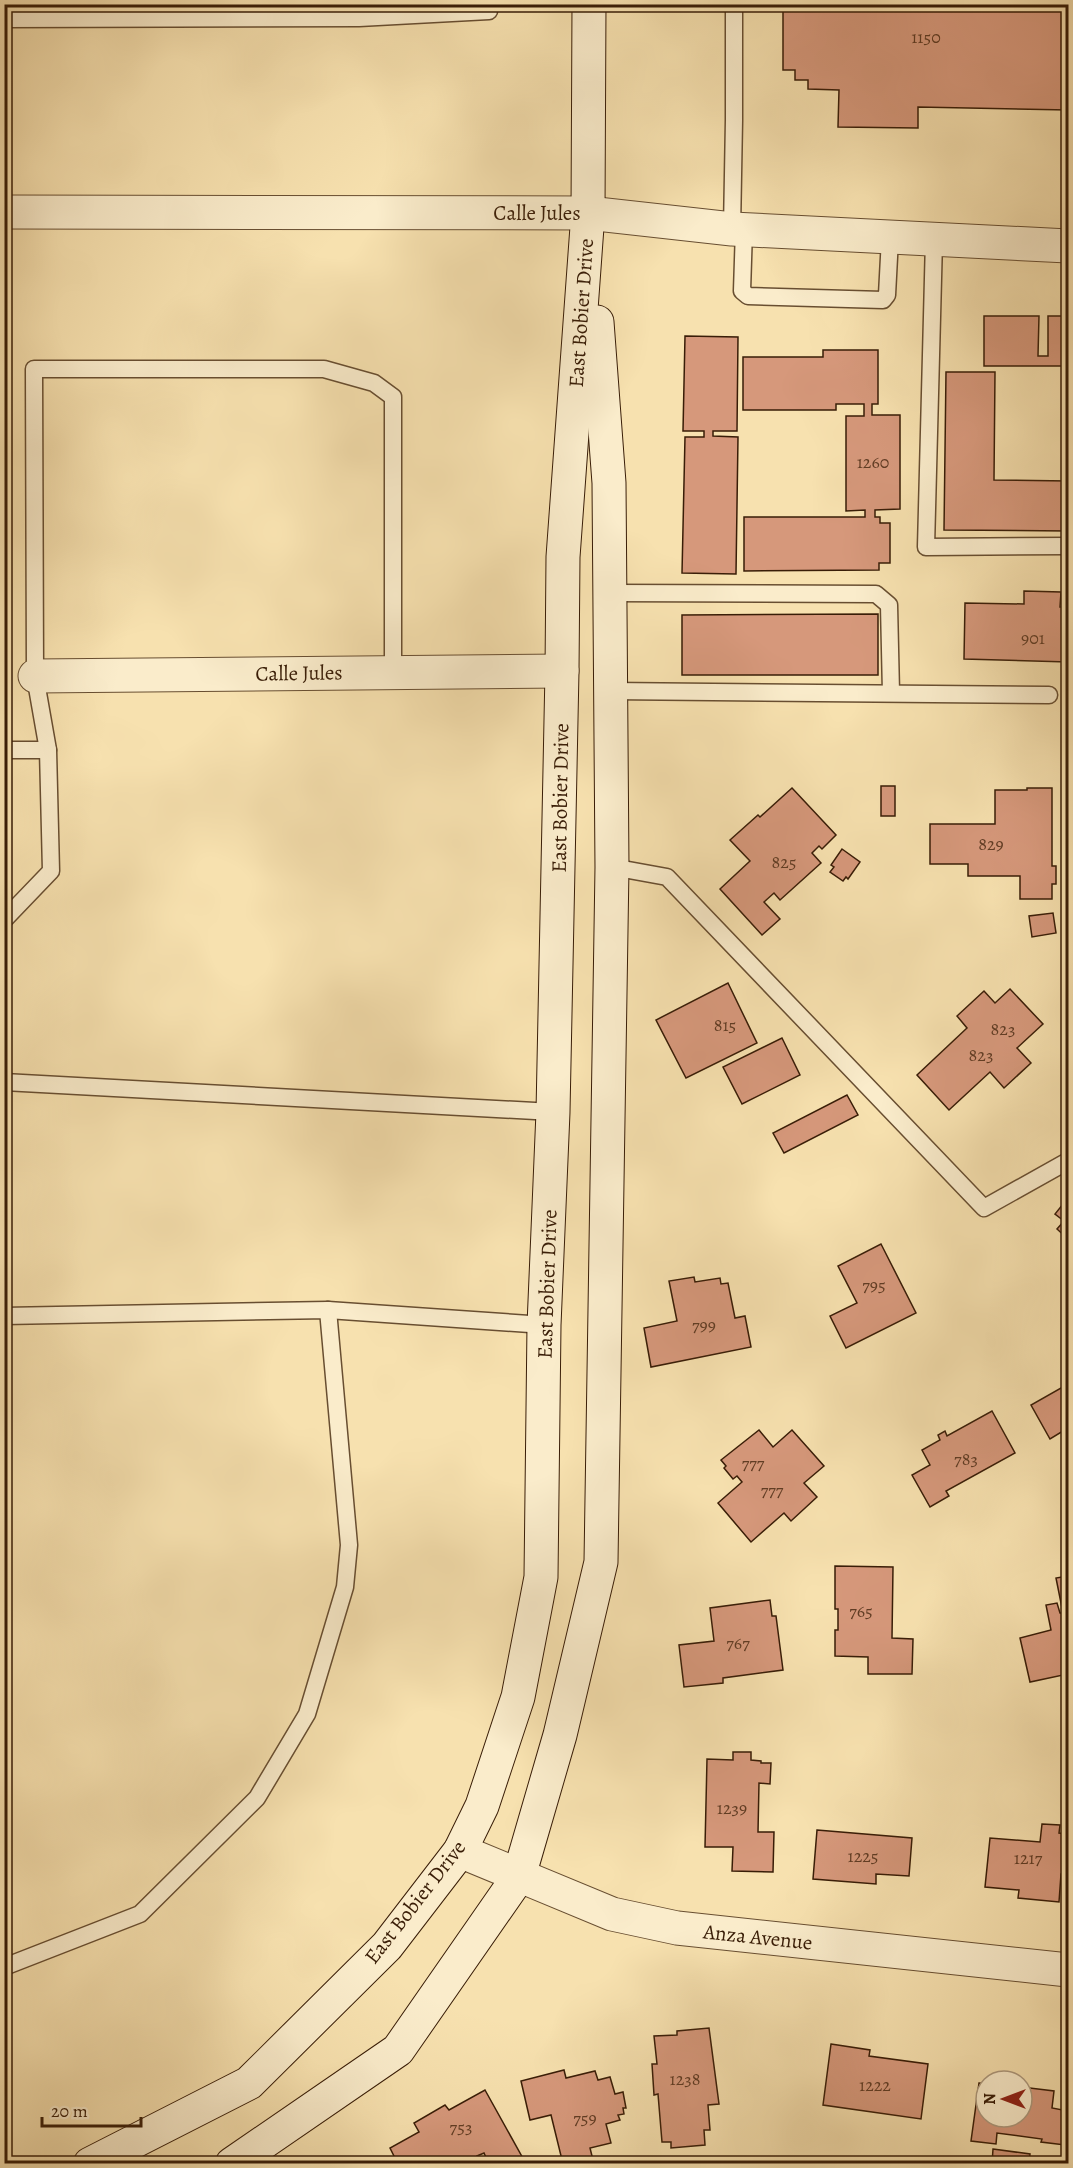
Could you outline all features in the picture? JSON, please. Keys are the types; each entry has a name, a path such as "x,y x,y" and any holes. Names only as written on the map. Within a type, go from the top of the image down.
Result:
{"main road":[{"name":"East Bobier Drive","path":"90,2163 249,2083 387,1946 460,1851 482,1806 518,1696 541,1577 544,1325 553,1112 563,557 588,213 589,4"},
{"name":"Calle Jules","path":"4,212 588,213 738,229 1068,246"},
{"name":"East Bobier Drive","path":"232,2163 398,2050 519,1876 560,1735 601,1562 612,867 609,483 588,213"},
{"name":"Calle Jules","path":"35,676 562,671"},
{"name":"Anza Avenue","path":"460,1851 612,1914 677,1928 1068,1970"}],"lane":[{"path":"734,4 738,229 742,291 748,296 883,300 887,295 890,238"},
{"path":"4,19 103,11 489,11"},
{"path":"934,240 926,547 1068,546"},
{"path":"4,920 51,871 48,750 35,676 34,369 324,369 374,383 393,397 393,672"},
{"path":"610,593 876,594 889,605 891,693"},
{"path":"610,691 1049,695"},
{"path":"4,750 48,750"},
{"path":"612,867 666,877 984,1208 1068,1161"},
{"path":"4,1082 553,1112"},
{"path":"4,1967 140,1914 257,1798 307,1714 345,1587 349,1545 328,1310"},
{"path":"4,1316 328,1310 544,1325"}],"building":[{"path":"783,4 1068,4 1068,110 918,107 918,128 838,127 839,90 808,89 808,80 795,80 795,70 783,70"},
{"path":"984,316 1039,316 1038,356 1048,356 1048,316 1068,316 1068,366 984,366"},
{"path":"685,336 738,337 737,431 713,431 713,436 738,437 736,574 682,573 685,437 704,437 704,431 683,431"},
{"path":"823,350 878,350 878,404 872,404 872,415 900,415 900,509 875,510 875,517 880,517 880,523 890,523 890,563 879,563 879,570 744,571 744,517 865,517 865,510 846,511 846,416 864,416 864,404 836,404 836,410 743,410 743,357 823,357"},
{"path":"946,372 995,372 994,480 1068,481 1068,531 944,530"},
{"path":"1024,591 1061,592 1060,607 1068,607 1068,662 964,659 965,603 1024,604"},
{"path":"878,614 878,675 682,675 682,615"},
{"path":"881,786 895,786 895,816 881,816"},
{"path":"792,788 836,835 822,849 819,846 812,853 821,863 780,900 774,893 764,902 780,919 762,935 720,889 750,861 730,840"},
{"path":"1027,788 1052,788 1052,866 1056,866 1056,884 1052,884 1052,899 1020,899 1020,876 968,876 968,864 930,864 930,824 995,824 995,790 1027,790"},
{"path":"842,849 860,862 848,879 846,877 843,881 830,872 834,867 831,865"},
{"path":"1053,913 1056,933 1032,937 1029,916"},
{"path":"728,983 757,1043 686,1078 656,1020"},
{"path":"1010,989 1043,1024 1017,1048 1031,1063 1004,1088 990,1072 949,1110 917,1075 967,1028 957,1016 984,991 995,1003"},
{"path":"782,1038 800,1075 742,1104 723,1067"},
{"path":"847,1095 858,1115 784,1153 773,1133"},
{"path":"1063,1204 1068,1208 1068,1239 1057,1229 1064,1221 1055,1214"},
{"path":"881,1244 916,1313 846,1348 830,1316 857,1303 838,1266"},
{"path":"694,1277 695,1282 720,1278 721,1284 728,1283 735,1318 745,1316 751,1347 651,1367 644,1328 677,1321 669,1281"},
{"path":"1068,1384 1068,1428 1050,1439 1031,1405"},
{"path":"992,1411 1015,1453 946,1491 949,1496 930,1507 912,1475 930,1465 922,1450 940,1440 938,1435 945,1431 947,1436"},
{"path":"759,1430 773,1447 792,1430 824,1466 804,1483 817,1497 791,1521 784,1513 751,1542 718,1503 742,1482 737,1476 733,1479 721,1460"},
{"path":"835,1566 893,1567 892,1638 913,1639 912,1674 868,1674 868,1657 835,1656 838,1609 835,1609"},
{"path":"1068,1576 1068,1674 1030,1682 1020,1638 1051,1630 1046,1605 1057,1603 1060,1613 1063,1613 1056,1578"},
{"path":"770,1600 772,1616 776,1616 783,1670 723,1678 723,1683 684,1687 679,1645 714,1641 710,1608"},
{"path":"733,1752 751,1752 751,1760 771,1763 770,1784 759,1783 758,1832 774,1832 773,1872 732,1871 733,1847 705,1847 707,1759 733,1760"},
{"path":"1042,1824 1060,1825 1059,1833 1068,1834 1068,1875 1061,1874 1059,1902 1018,1898 1019,1890 985,1887 990,1838 1040,1842"},
{"path":"817,1830 912,1838 909,1876 876,1874 876,1884 813,1879"},
{"path":"709,2028 719,2104 708,2105 710,2130 704,2130 705,2145 671,2148 671,2142 662,2142 658,2094 654,2095 652,2064 657,2064 654,2036 677,2035 677,2031"},
{"path":"831,2044 870,2050 869,2056 928,2064 921,2119 823,2105"},
{"path":"564,2070 566,2078 595,2071 598,2080 610,2077 615,2094 623,2092 626,2108 623,2108 624,2114 618,2115 620,2120 606,2124 611,2143 590,2148 594,2164 563,2164 551,2115 530,2120 521,2081"},
{"path":"1034,2088 1054,2091 1052,2108 1068,2111 1065,2145 1041,2142 1042,2139 997,2133 996,2144 971,2141 974,2119 974,2129 1034,2129"},
{"path":"485,2090 525,2162 522,2164 489,2164 484,2153 477,2156 481,2164 398,2164 390,2148 419,2132 414,2123 445,2105 449,2110"},
{"path":"993,2149 1030,2154 1029,2164 992,2164"}]}
